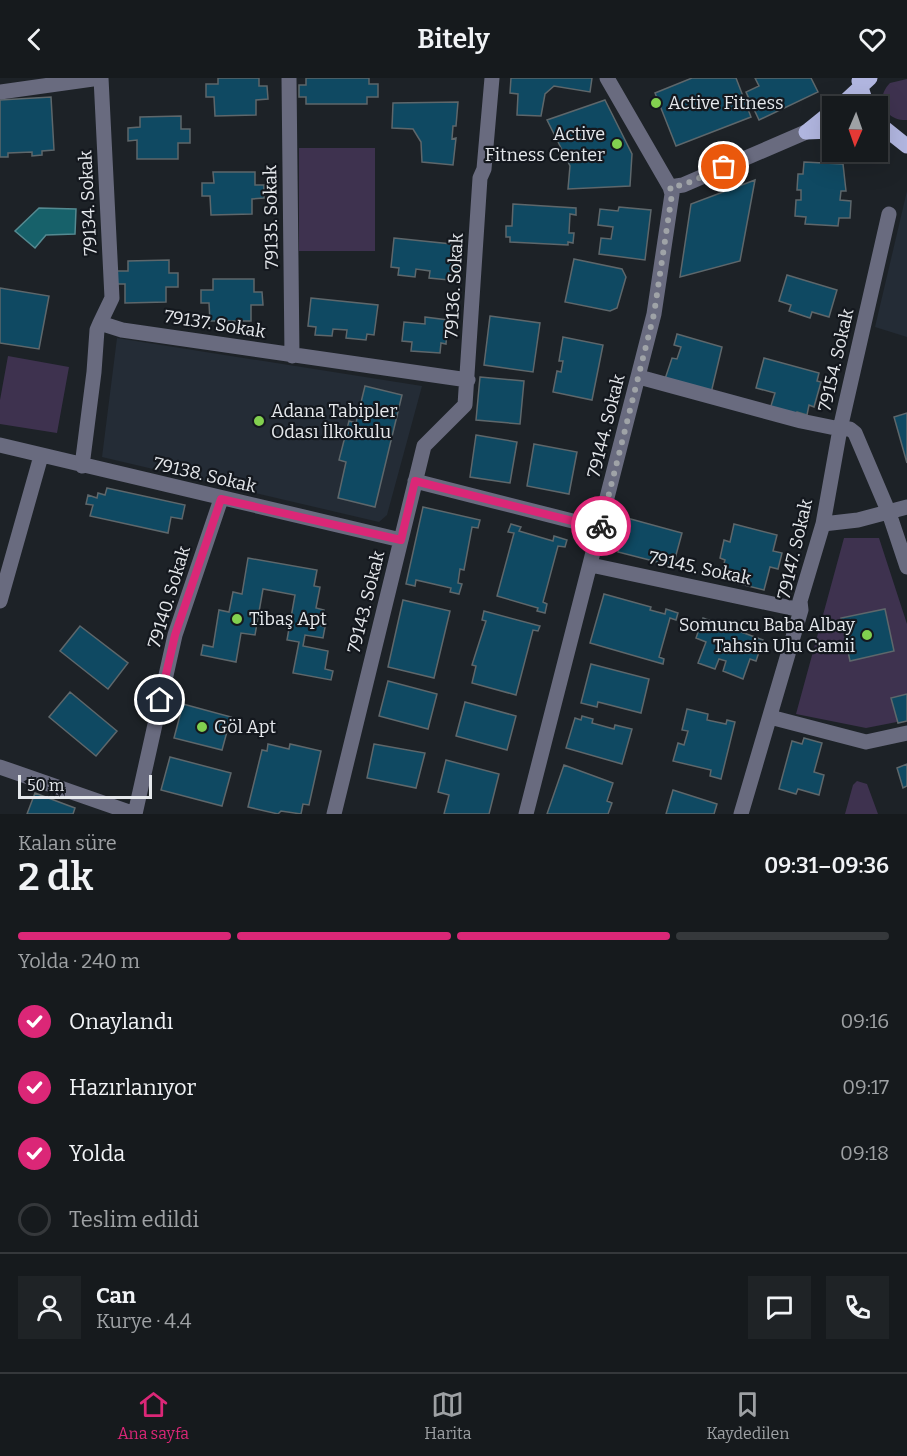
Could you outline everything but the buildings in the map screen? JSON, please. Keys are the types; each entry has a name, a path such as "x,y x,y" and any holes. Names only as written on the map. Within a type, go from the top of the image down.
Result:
{"main road":[{"path":"849,96 863,81"},
{"path":"863,81 865,96"},
{"path":"806,132 822,119"},
{"path":"806,132 822,131"},
{"path":"893,133 907,146"}],"street":[{"path":"0,92 100,78"},
{"name":"79134. Sokak","path":"100,78 112,298 100,323"},
{"name":"79135. Sokak","path":"289,78 292,356"},
{"name":"79136. Sokak","path":"415,481 424,446 465,405 480,178 484,169 492,78"},
{"path":"607,78 670,187 683,185 806,132"},
{"name":"79144. Sokak","path":"526,814 654,314 672,194 670,187"},
{"name":"79154. Sokak","path":"889,214 840,429 850,429 855,433 889,513 907,567"},
{"path":"82,466 97,330 100,323"},
{"name":"79137. Sokak","path":"100,323 122,330 468,381"},
{"path":"639,377 801,422 840,429"},
{"name":"79147. Sokak","path":"741,814 801,610 800,601 823,524 840,429"},
{"name":"79138. Sokak","path":"0,445 401,540"},
{"path":"0,601 41,456"},
{"path":"415,481 600,528"},
{"name":"79143. Sokak","path":"333,814 415,481"},
{"name":"79140. Sokak","path":"135,814 175,635 221,499"},
{"path":"823,524 858,520 907,507"},
{"name":"79145. Sokak","path":"591,565 801,610"},
{"path":"770,717 866,742 907,734"},
{"path":"0,767 135,814"}],"shaded area":[{"path":"907,79 907,120 893,117 888,113 888,96 883,96 890,83"},
{"path":"299,148 375,148 375,251 299,251"},
{"path":"907,191 907,337 875,327"},
{"name":"Adana Tabipler Odası İlkokulu","path":"117,338 422,386 387,515 379,522 102,457"},
{"path":"8,356 69,367 57,433 0,424 0,400"},
{"path":"844,538 879,538 907,624 907,720 866,728 796,714"},
{"path":"857,781 867,784 878,814 845,814 853,785"}],"water":[{"path":"39,208 76,209 75,234 46,235 35,248 15,231"}],"way so far":[{"path":"601,526 654,314 672,194 670,187 683,185 724,167"}],"place":[{"name":"Active Fitness","path":"656,103"},
{"name":"Active Fitness Center","path":"617,144"},
{"name":"Adana Tabipler Odası İlkokulu","path":"259,421"},
{"name":"Tibaş Apt","path":"237,619"},
{"name":"Somuncu Baba Albay Tahsin Ulu Camii","path":"867,635"},
{"name":"Göl Apt","path":"202,727"}],"route":[{"path":"160,700 175,635 221,499 401,540 415,481 600,528 601,526"}]}
